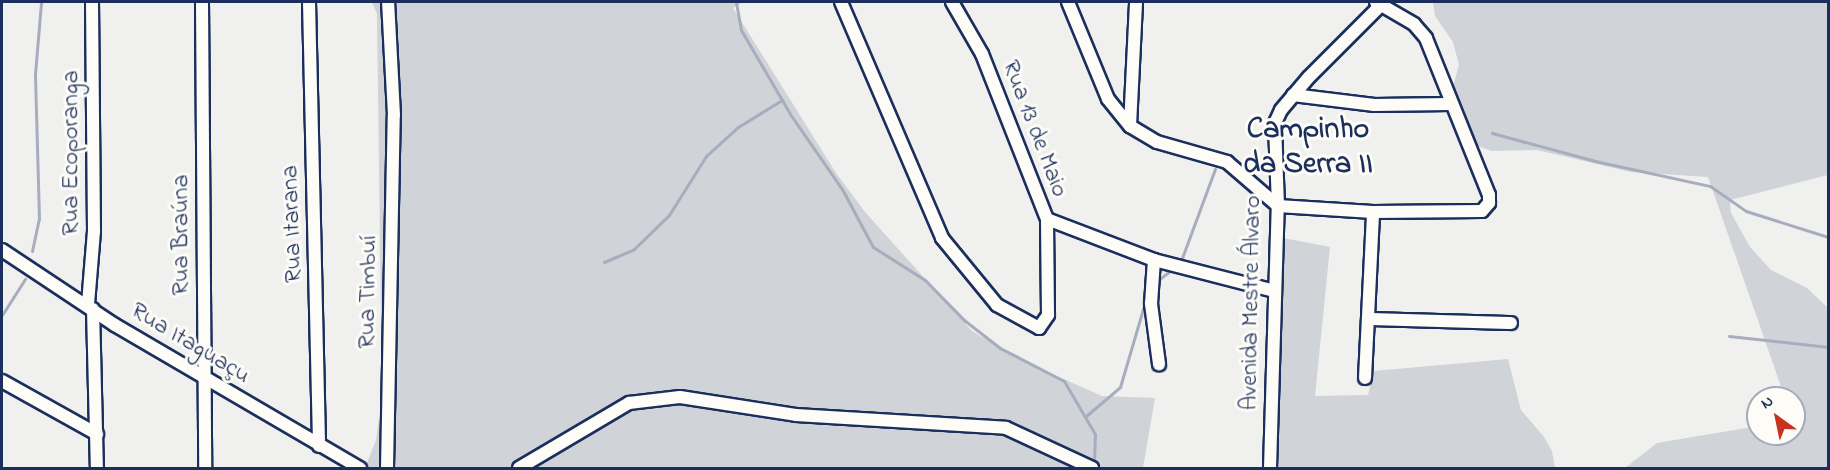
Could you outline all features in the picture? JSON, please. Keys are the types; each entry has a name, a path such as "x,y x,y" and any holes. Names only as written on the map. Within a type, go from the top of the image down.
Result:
{"street":[{"name":"Rua Ecoporanga","path":"92,2 94,231 90,306 97,468"},
{"name":"Rua Braúna","path":"202,2 205,468"},
{"name":"Rua Itarana","path":"309,2 319,446"},
{"name":"Rua Timbuí","path":"387,468 394,116 388,2"},
{"path":"841,2 942,238 997,305 1040,328 1048,315 1047,219"},
{"name":"Rua 13 de Maio","path":"952,2 982,54 1047,219 1154,260 1275,291"},
{"path":"1068,2 1108,99 1130,126 1157,142 1227,162 1278,206 1374,212 1482,212 1489,203 1489,195 1450,104 1426,38 1414,24 1380,3"},
{"path":"1130,126 1136,2"},
{"name":"Avenida Mestre Álvaro","path":"1270,468 1278,206 1275,123 1293,95 1380,3"},
{"path":"1293,95 1366,104 1450,104"},
{"path":"1365,378 1374,212"},
{"name":"Rua Itaguaçu","path":"2,250 319,446 360,468"},
{"path":"1154,260 1151,304 1159,364"},
{"path":"1368,319 1511,323"},
{"path":"2,381 97,434"},
{"path":"519,468 629,403 680,397 796,415 1006,428 1091,468"}],"shaded area":[{"path":"372,2 743,2 733,8 836,173 865,212 972,331 1023,361 1102,396 1155,398 1143,468 365,468 376,440 382,397 377,14"},
{"path":"1433,2 1828,2 1828,175 1730,200 1731,213 1750,247 1771,270 1807,288 1828,308 1828,468 1625,468 1657,443 1746,428 1746,446 1806,446 1806,386 1781,386 1708,177 1631,172 1537,150 1492,151 1472,144 1451,94 1459,65 1453,42 1435,16"},
{"path":"1283,238 1330,247 1315,396 1368,395 1374,371 1508,359 1521,410 1544,437 1552,451 1555,468 1278,468 1268,412 1267,348"}],"waterway":[{"path":"32,251 39,219 35,74 41,2"},
{"path":"736,2 741,30 790,114 842,189 873,247 925,280 964,320 1000,348 1064,381 1095,434 1094,466"},
{"path":"604,262 634,249 669,215 706,156 738,127 782,100"},
{"path":"1492,133 1595,161 1710,186 1746,211 1828,237"},
{"path":"1182,258 1215,169"},
{"path":"1157,281 1170,271"},
{"path":"2,315 25,279"},
{"path":"1086,416 1120,387 1145,302"},
{"path":"1729,336 1828,347"}],"district":[{"name":"Campinho da Serra II","path":"1308,147"}]}
